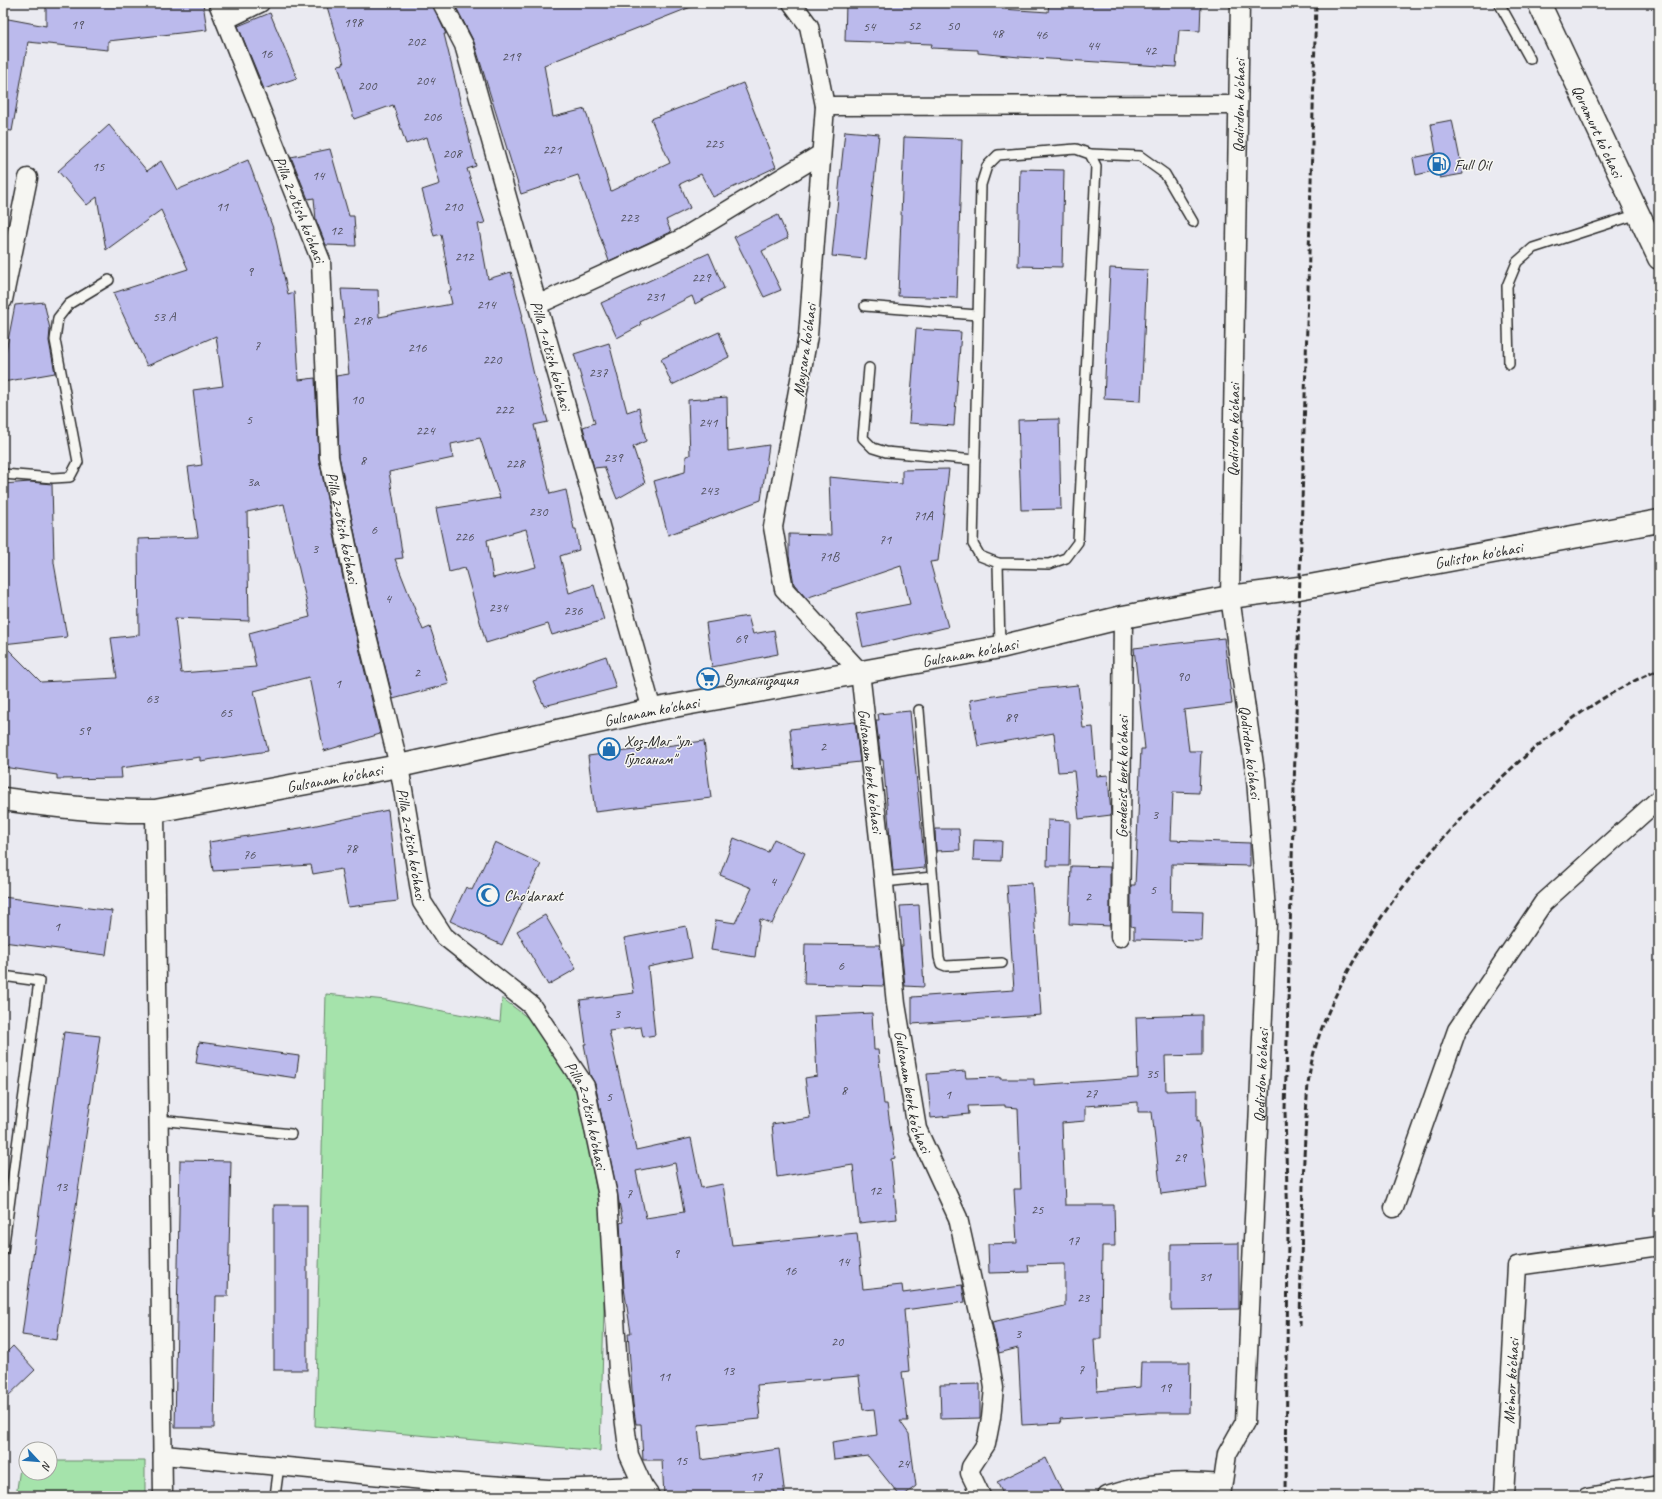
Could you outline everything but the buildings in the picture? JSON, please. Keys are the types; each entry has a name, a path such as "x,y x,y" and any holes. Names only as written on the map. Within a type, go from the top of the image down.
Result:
{"main road":[{"name":"Qoramurt koʻchasi","path":"1540,3 1659,258"},
{"name":"Qoramurt koʻchasi","path":"1555,3 1633,174 1659,226"},
{"name":"Guliston ko'chasi","path":"1299,588 1659,521"},
{"name":"Gulsanam ko'chasi","path":"3,799 78,809 116,812 155,811 399,766 652,710 1000,647 1123,617 1230,597 1299,588"}],"street":[{"name":"Pilla 2-o'tish ko'chasi","path":"218,3 321,261 329,457 357,595 399,766 422,902 444,936 531,1005 585,1086 608,1196 618,1371 629,1455 647,1491"},
{"path":"225,20 260,3"},
{"name":"Pilla 1-o'tish ko'chasi","path":"442,3 464,45 652,710"},
{"name":"Maysara ko'chasi","path":"792,3 809,26 825,106 808,336 774,527 784,589 860,672"},
{"name":"Qodirdon ko'chasi","path":"1221,1490 1227,1454 1245,1422 1267,924 1256,779 1230,597 1240,3"},
{"path":"825,106 1238,105"},
{"path":"537,305 681,239 821,154"},
{"path":"3,300 28,178"},
{"name":"Geodezist berk ko'chasi","path":"1120,938 1123,617"},
{"name":"Gulsanam berk ko'chasi","path":"860,672 884,882 896,1004 917,1130 958,1218 989,1357 994,1388 991,1418 986,1444 971,1467 970,1473 981,1496"},
{"path":"1394,1208 1457,1030 1543,903 1659,799"},
{"path":"155,811 164,1455 163,1496"},
{"name":"Me'mor ko'chasi","path":"1504,1496 1517,1266 1659,1246"},
{"path":"164,1455 279,1466 443,1489 549,1493 647,1491"},
{"path":"1107,1496 1151,1484 1171,1482 1221,1490"},
{"path":"1589,1496 1659,1484"}],"lane":[{"path":"1499,3 1530,59"},
{"path":"1090,154 1096,166 1078,542 1066,558 1049,564 998,563 980,556 973,544 977,315 981,185 987,166 998,155 1076,149 1090,154 1140,156 1165,174 1193,222"},
{"path":"1509,364 1507,286 1517,262 1533,248 1638,214"},
{"path":"3,474 53,478 70,477 78,462 55,340 58,318 69,304 109,280"},
{"path":"865,306 977,315"},
{"path":"869,368 862,438 873,448 886,452 975,460"},
{"path":"998,563 1000,647"},
{"path":"920,710 932,877 939,957 941,964 946,966 1002,963"},
{"path":"884,882 932,877"},
{"path":"3,976 39,981 3,1251"},
{"path":"159,1120 291,1134"},
{"path":"275,1496 279,1466"}],"green space":[{"path":"326,994 386,1000 500,1022 502,998 541,1028 578,1092 606,1241 600,1451 315,1426"},
{"path":"58,1461 145,1461 145,1496 16,1496 18,1481 58,1481"}],"railway":[{"path":"1286,1496 1288,1230 1285,1110 1316,3"},
{"path":"1300,1326 1304,1160 1309,1076 1313,1056 1333,1002 1363,945 1403,887 1450,831 1501,778 1554,733 1608,696 1659,670"}],"place":[{"name":"Full Oil","path":"1439,164"},
{"name":"Вулканизация","path":"708,679"},
{"name":"Хоз-Маг \"ул. Гулсанам\"","path":"609,749"},
{"name":"Cho'daraxt","path":"488,895"}]}
